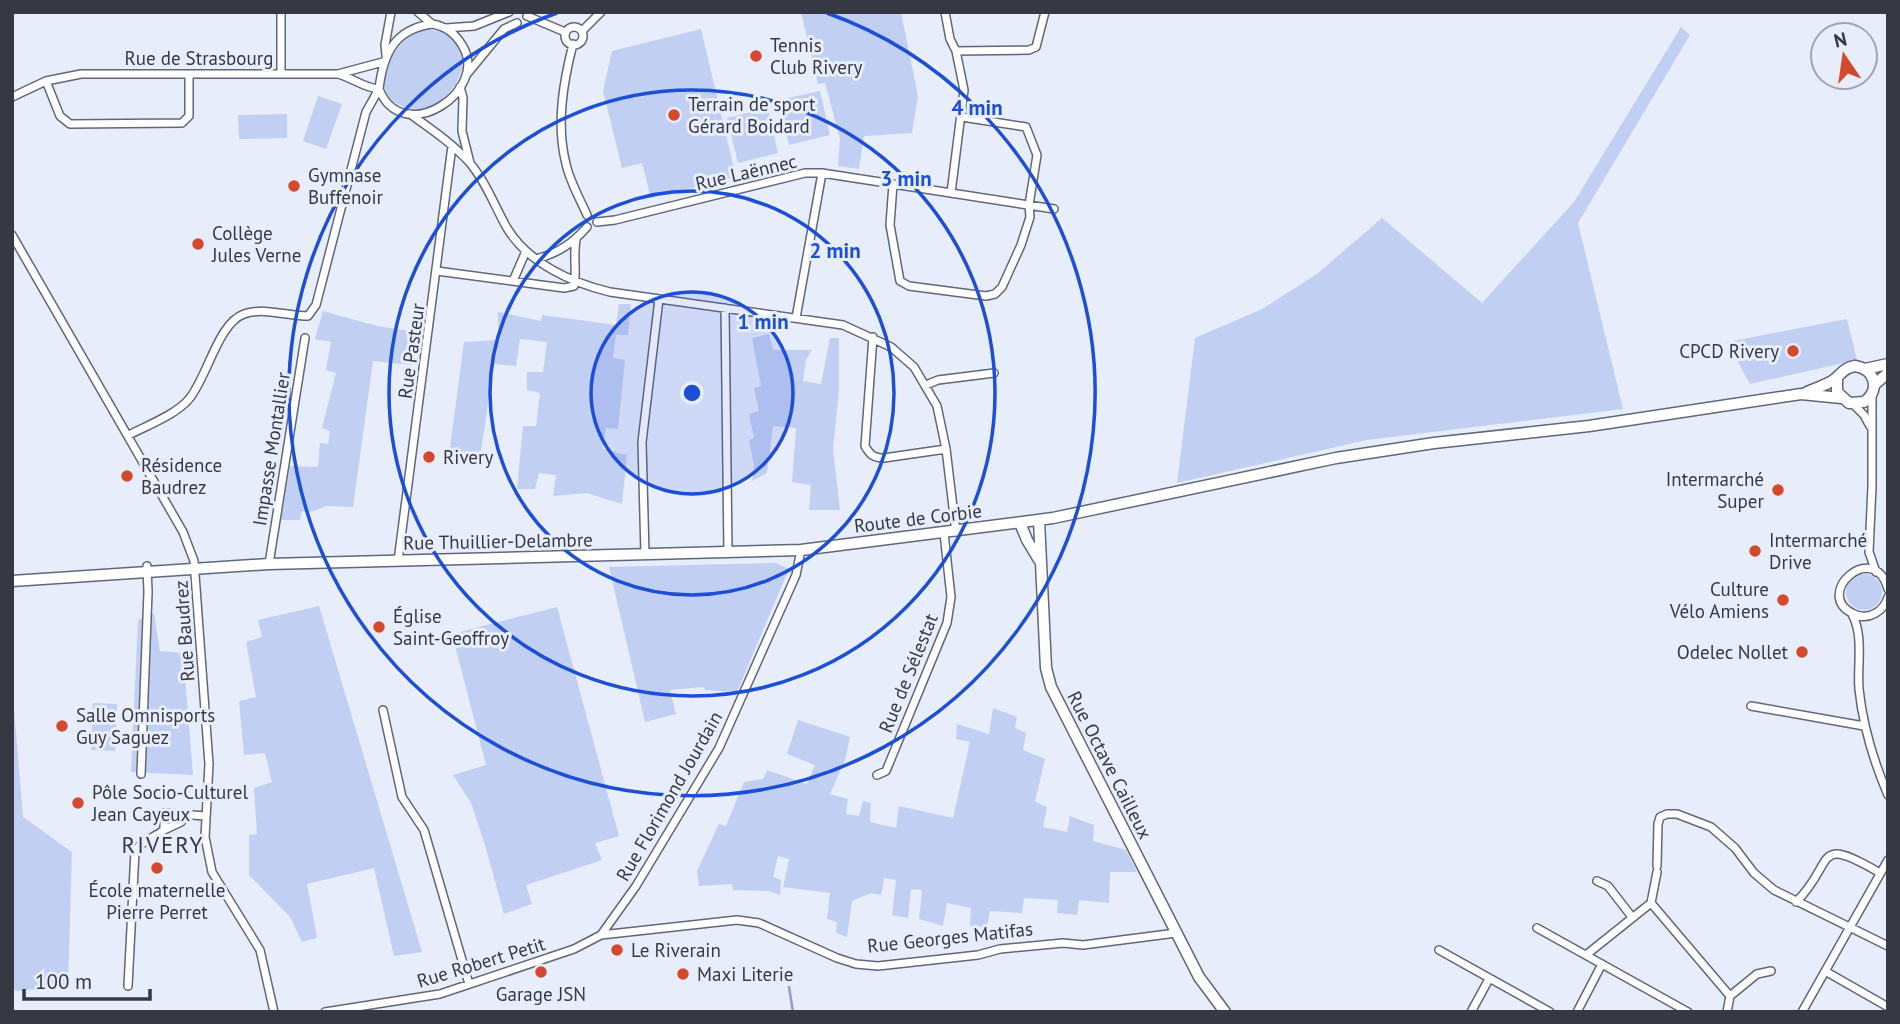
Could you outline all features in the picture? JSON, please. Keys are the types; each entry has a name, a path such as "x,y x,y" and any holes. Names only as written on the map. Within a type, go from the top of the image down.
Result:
{"main road":[{"path":"1801,394 1837,378 1849,367 1865,369 1888,364"},
{"path":"1865,369 1872,376 1873,390"},
{"path":"1801,394 1841,398 1853,404 1864,402 1888,373"},
{"path":"1837,378 1836,389 1841,398"},
{"name":"Route de Corbie","path":"802,551 1039,520 1336,458 1434,443 1589,426 1801,394"},
{"name":"Rue Octave Cailleux","path":"1039,520 1046,668 1051,687 1176,933"},
{"path":"1020,523 1041,562"},
{"name":"Rue Thuillier-Delambre","path":"12,581 147,569 269,564 802,551"},
{"path":"1176,933 1199,977 1225,1012"}],"street":[{"path":"281,12 281,73"},
{"path":"12,235 129,435 186,403 235,318 256,312 308,316 316,305 366,112 379,89 391,12"},
{"path":"418,12 432,24 457,37 466,51 466,74"},
{"path":"444,28 474,26 509,12 510,18 517,23"},
{"path":"572,44 580,41 582,31 601,12"},
{"path":"944,12 950,39 957,51 964,90 951,193"},
{"path":"957,51 1029,50 1036,47 1045,12"},
{"path":"379,89 390,107 401,113 428,113 443,106 504,29 523,22 527,14 565,32"},
{"path":"338,74 385,59 402,35 417,26 432,24"},
{"path":"565,32 574,27 582,31"},
{"path":"565,32 565,38 572,44"},
{"path":"572,44 562,98 561,131 566,164 587,215"},
{"name":"Rue de Strasbourg","path":"12,97 46,82 81,74 338,74"},
{"path":"46,82 60,116 69,124 182,123 189,116 188,74"},
{"path":"338,74 352,78 367,88 379,89"},
{"path":"460,87 463,98 463,131 470,163"},
{"path":"410,114 470,163 515,240 536,259 576,281"},
{"path":"893,184 890,225 900,281 909,286 986,296 995,294 1002,287 1030,217 1029,205 1037,155 1026,127 962,117"},
{"name":"Rue Pasteur","path":"398,561 452,146"},
{"name":"Rue Laënnec","path":"597,222 805,173 822,173 1054,209"},
{"path":"796,318 822,173"},
{"path":"536,259 553,254 576,240 587,227 593,227 597,222 595,216 587,215"},
{"path":"587,215 583,221 587,227"},
{"path":"437,271 564,288 574,285 576,281 573,262 576,240"},
{"path":"513,281 526,251"},
{"name":"Rue de Sélestat","path":"576,281 610,292 843,325 873,337 904,357 926,385 937,407 946,449 951,597 947,623 886,771 877,775"},
{"path":"645,554 642,442 659,299"},
{"path":"725,309 728,552"},
{"path":"873,337 865,446 867,451 876,458 884,458 946,449"},
{"name":"Impasse Montallier","path":"269,564 305,338"},
{"path":"926,385 938,380 994,373"},
{"path":"1873,390 1870,426 1872,486 1869,552 1876,572 1887,585"},
{"path":"1853,404 1870,426"},
{"name":"Rue Baudrez","path":"129,435 183,532 195,569 209,764 205,837 212,872 260,950 274,1012"},
{"name":"Rue Florimond Jourdain","path":"601,935 636,886 719,748 796,575 802,551"},
{"path":"1869,552 1858,569 1844,580 1840,593 1844,607 1852,614 1871,616"},
{"path":"141,774 147,569"},
{"path":"1858,569 1876,572"},
{"path":"1858,632 1871,616 1880,611 1887,600"},
{"path":"1852,614 1858,632 1858,675 1864,726 1888,795"},
{"path":"1751,706 1864,726"},
{"path":"383,710 402,797 424,830 469,984"},
{"path":"164,830 164,813 206,816"},
{"path":"1586,955 1651,903 1657,869 1658,824 1660,817 1667,814 1677,814 1711,827 1735,848 1754,873 1774,890 1888,946"},
{"path":"128,986 135,851 144,841 155,838 181,822 184,815"},
{"path":"1797,902 1805,894 1824,859 1835,854 1846,855 1881,873"},
{"path":"1802,1012 1888,860"},
{"path":"1597,881 1608,887 1632,917"},
{"path":"1651,903 1730,996"},
{"name":"Rue Georges Matifas","path":"601,935 721,921 749,921 837,958 856,964 878,966 1000,949 1063,943 1083,945 1176,933"},
{"path":"1537,928 1688,1012"},
{"name":"Rue Robert Petit","path":"325,1012 414,1000 574,949 601,935"},
{"path":"1439,950 1550,1012"},
{"path":"1577,1012 1602,964"},
{"path":"1727,1012 1730,996 1757,974 1771,971"},
{"path":"1825,971 1888,1007"},
{"path":"1471,1012 1489,979"}],"shaded area":[{"path":"801,12 901,12 918,96 912,133 864,136 859,169 838,166 840,139 825,83 818,84"},
{"path":"1681,27 1690,35 1578,223 1623,409 1367,440 1177,483 1195,338 1262,309 1317,274 1382,218 1482,303 1574,202"},
{"path":"426,29 447,34 458,44 463,57 461,72 454,87 443,99 429,107 413,109 396,103 388,95 384,84 385,73 397,50 406,40"},
{"name":"Terrain de sport Gérard Boidard","path":"701,29 736,177 651,198 642,163 622,168 603,91 612,51"},
{"path":"820,91 830,135 789,145 779,100"},
{"path":"318,96 342,104 326,149 303,141"},
{"path":"768,108 778,153 738,163 727,118"},
{"path":"287,114 287,138 239,139 238,115"},
{"path":"619,304 631,304 628,335 616,335 613,358 625,360 618,429 606,428 603,449 627,455 622,504 587,493 553,496 556,475 539,473 535,489 517,489 523,426 536,426 540,393 527,390 527,372 543,372 547,342 520,339 516,366 494,364 481,451 463,464 448,462 464,342 498,340 498,312 541,321 542,315 616,325"},
{"path":"323,311 377,326 416,332 412,365 373,361 353,507 327,506 310,512 302,511 300,520 281,520 290,466 318,467 320,443 328,444 330,431 322,428 336,373 326,370 331,342 315,339"},
{"name":"CPCD Rivery","path":"1847,319 1857,360 1750,384 1727,342"},
{"path":"769,334 773,350 812,350 806,360 803,381 821,384 830,338 839,338 839,390 833,449 840,510 809,510 811,485 792,482 796,428 773,426 767,473 752,481 754,466 749,440 754,438 749,414 759,411 754,388 761,386 752,338"},
{"path":"776,563 789,569 737,692 705,690 704,687 670,690 676,714 645,722 609,567"},
{"path":"1864,574 1877,579 1882,592 1877,605 1864,610 1851,605 1846,592 1851,579"},
{"path":"319,606 422,952 394,956 374,868 307,884 317,938 302,942 290,917 249,875 249,835 257,834 254,788 272,782 265,753 244,755 239,701 256,697 246,642 262,637 258,620"},
{"path":"557,607 619,836 595,843 602,860 526,885 532,904 504,914 471,803 453,775 486,765 452,634"},
{"path":"154,613 160,651 183,653 193,775 131,772 138,620"},
{"path":"12,684 23,817 72,852 68,986 16,991 12,987"},
{"path":"93,703 117,704 115,751 91,750"},
{"path":"993,708 1017,717 1015,728 1026,733 1023,750 1045,759 1035,802 1047,807 1043,827 1067,832 1070,816 1094,825 1093,841 1126,850 1137,872 1110,872 1109,903 1079,900 1077,915 1057,913 1058,900 1024,898 1022,913 990,911 987,927 970,926 971,908 947,903 943,926 919,919 922,890 911,889 908,918 892,915 896,880 884,878 881,895 871,893 852,901 847,937 836,933 837,922 827,919 830,893 783,887 789,859 778,856 773,877 781,880 780,895 768,891 733,890 732,884 699,886 697,871 719,824 726,826 744,782 763,779 767,770 807,784 815,765 787,754 798,720 850,737 845,760 830,794 848,799 846,814 859,816 863,801 871,803 870,822 896,828 899,806 953,818 970,742 956,739 957,724 989,734"}],"waterway":[{"path":"789,987 793,1012"}],"place":[{"name":"Tennis Club Rivery","path":"756,56"},
{"name":"Terrain de sport Gérard Boidard","path":"674,115"},
{"name":"Gymnase Buffenoir","path":"294,186"},
{"name":"Collège Jules Verne","path":"198,244"},
{"name":"CPCD Rivery","path":"1793,351"},
{"name":"Rivery","path":"429,457"},
{"name":"Résidence Baudrez","path":"127,476"},
{"name":"Intermarché Super","path":"1778,490"},
{"name":"Intermarché Drive","path":"1755,551"},
{"name":"Culture Vélo Amiens","path":"1783,600"},
{"name":"Église Saint-Geoffroy","path":"379,627"},
{"name":"Odelec Nollet","path":"1802,652"},
{"name":"Salle Omnisports Guy Saguez","path":"62,726"},
{"name":"Pôle Socio-Culturel Jean Cayeux","path":"78,803"},
{"name":"École maternelle Pierre Perret","path":"157,868"},
{"name":"Le Riverain","path":"617,950"},
{"name":"Garage JSN","path":"541,972"},
{"name":"Maxi Literie","path":"683,974"}],"district":[{"name":"RIVERY","path":"163,845"}]}
